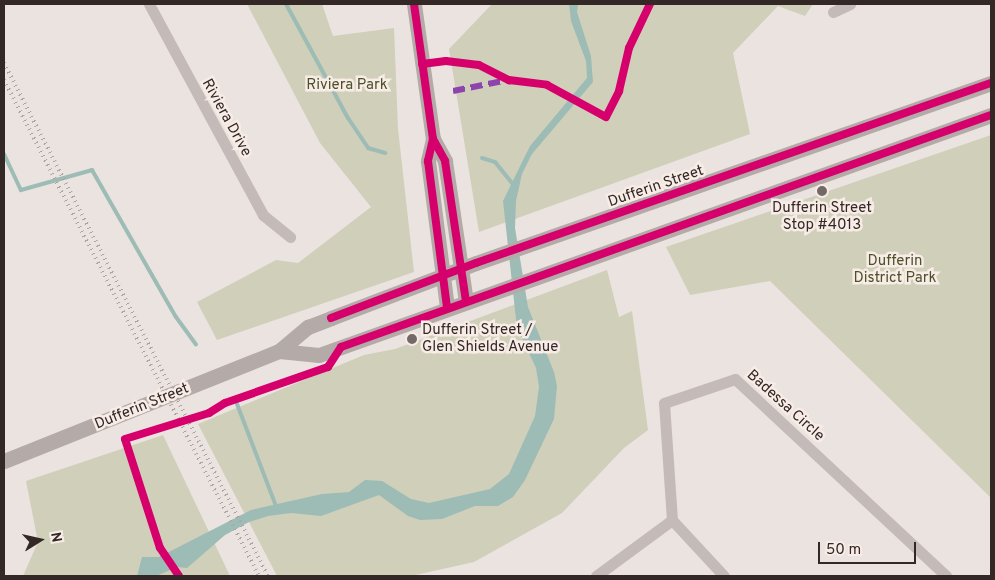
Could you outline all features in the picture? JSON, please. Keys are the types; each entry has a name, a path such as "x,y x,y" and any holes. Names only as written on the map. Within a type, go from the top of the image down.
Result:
{"main road":[{"path":"414,4 433,140 428,161 447,308"},
{"name":"Dufferin Street","path":"4,461 279,351 308,327 461,268 991,83"},
{"name":"Dufferin Street","path":"279,351 319,355 991,115"},
{"path":"433,140 445,161 466,301"}],"street":[{"name":"Riviera Drive","path":"149,4 263,215 290,237"},
{"path":"833,12 850,4"},
{"name":"Badessa Circle","path":"672,520 664,403 735,379 946,576"},
{"path":"596,576 672,520 724,576"}],"green space":[{"name":"Riviera Park","path":"247,4 322,4 333,36 394,28 398,129 414,272 217,340 197,302 276,260 298,263 371,207 320,143"},
{"path":"492,4 813,4 805,16 778,6 733,53 750,134 479,232 449,49"},
{"name":"Dufferin District Park","path":"991,135 991,498 770,281 690,295 666,247"},
{"path":"607,270 619,317 632,311 648,430 624,448 562,513 474,562 411,576 277,576 198,424 364,355 395,349"},
{"path":"163,435 230,576 23,576 38,542 26,481"}],"water":[{"path":"569,4 578,4 577,12 591,56 593,82 532,154 522,174 516,201 515,228 528,307 554,372 557,386 554,419 525,480 513,497 498,506 475,506 442,519 420,520 408,516 379,495 321,516 291,513 268,516 249,522 225,535 187,568 177,567 156,576 137,576 142,557 159,557 251,510 322,494 349,492 365,480 382,481 411,499 429,503 490,489 509,474 535,416 539,387 536,368 517,328 503,201 530,146 587,78 586,61 571,21"}],"waterway":[{"path":"286,4 348,118 368,148 385,153"},
{"path":"4,154 21,190 92,170 176,317 196,345"},
{"path":"482,158 495,162 513,184"},
{"path":"237,404 277,509"}],"railway":[{"path":"4,63 268,576"},
{"path":"4,80 259,576"}],"marked path":[{"path":"453,91 508,80"}],"cycle path":[{"path":"414,4 433,139 445,161 466,301"},
{"path":"422,64 446,61 479,65 509,80 547,85 606,117 619,91 629,48 650,4"},
{"path":"331,318 476,263 991,83"},
{"path":"179,576 160,548 125,439 209,413 225,403 328,367 341,347 991,115"},
{"path":"433,139 428,161 447,308"}],"place":[{"name":"Dufferin Street Stop #4013","path":"822,191"},
{"name":"Dufferin Street / Glen Shields Avenue","path":"412,339"}]}
